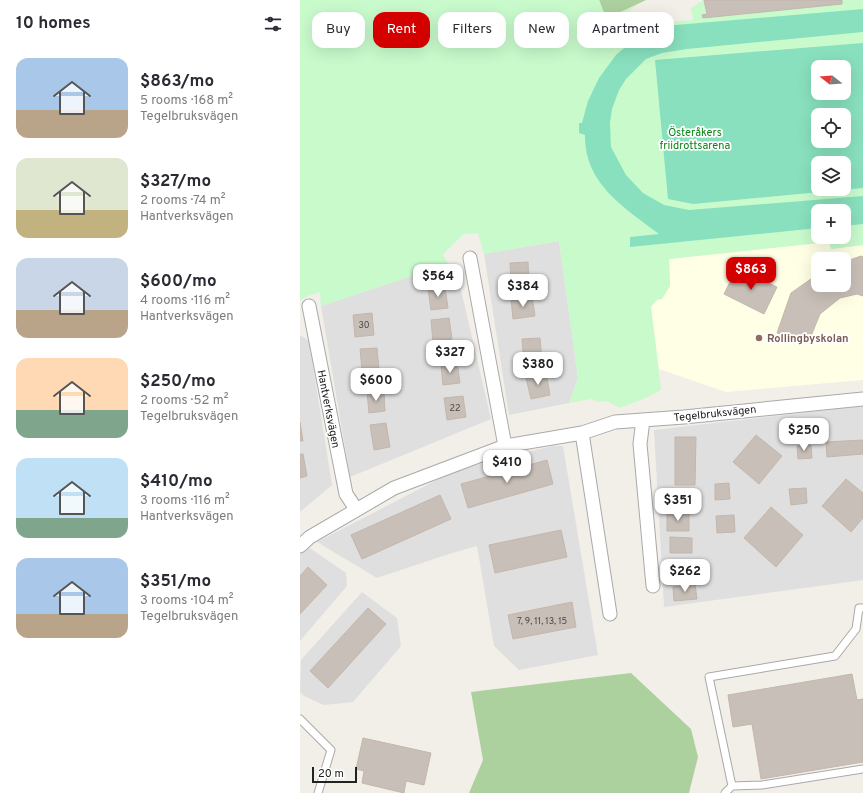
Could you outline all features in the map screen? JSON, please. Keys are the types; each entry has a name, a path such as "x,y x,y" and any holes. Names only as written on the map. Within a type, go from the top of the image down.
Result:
{"street":[{"path":"470,258 504,446"},
{"name":"Hantverksvägen","path":"309,306 346,494 356,509"},
{"name":"Tegelbruksvägen","path":"582,433 615,422 684,417 863,398"},
{"path":"643,420 640,444 653,586"},
{"path":"300,546 310,537 394,488 504,446 582,433 610,614"}],"lane":[{"path":"732,786 709,677 836,656 856,629 859,608 863,608"},
{"path":"300,719 331,750 318,793"},
{"path":"725,793 732,786 762,785 863,769"}],"shaded area":[{"path":"559,241 578,378 569,403 509,415 484,254"},
{"name":"Rollingbyskolan","path":"811,244 830,244 832,249 863,245 863,380 726,392 659,369 651,307 670,286 669,259"},
{"path":"448,264 458,277 491,419 350,477 321,306"},
{"path":"300,335 309,341 332,485 300,512"},
{"path":"863,406 863,580 664,607 654,430"},
{"path":"552,446 563,446 598,655 519,670 494,646 477,546 377,578 317,542 456,470"},
{"path":"304,544 346,573 347,586 300,641 300,548"},
{"path":"362,592 397,618 401,646 353,702 324,705 304,696 300,692 301,660"}],"green space":[{"name":"Österåkers friidrottsarena","path":"300,0 599,0 604,12 577,12 577,48 674,48 674,21 693,20 691,8 704,0 863,0 863,245 831,249 830,244 851,244 851,204 811,204 811,244 669,259 670,286 662,299 656,300 651,307 661,390 648,397 620,408 607,401 597,402 592,399 569,403 578,378 559,241 484,254 478,233 464,234 443,254 448,264 321,306 320,292 305,297 300,301"},
{"path":"599,0 646,0 621,12 603,12"},
{"path":"635,6 628,12 620,12"},
{"path":"863,9 863,32 687,49 662,53 646,59 626,79 619,90 612,109 610,123 611,147 626,175 643,193 664,205 689,210 863,196 863,224 851,225 851,204 811,204 811,229 630,247 630,237 659,234 620,204 599,181 591,167 586,152 585,135 579,133 579,123 582,123 588,101 599,78 616,55 624,48 674,48 674,25"},
{"name":"Österåkers friidrottsarena","path":"863,43 863,188 851,189 851,156 811,156 811,193 693,204 668,199 655,60"},
{"path":"631,673 691,729 698,757 689,793 469,793 483,760 471,692"}],"building":[{"path":"704,0 842,0 842,4 703,18 702,15 707,14"},
{"path":"861,256 863,257 863,296 857,294 840,298 820,314 809,341 777,333 791,293 811,279 811,292 851,292 851,260"},
{"path":"528,262 529,283 511,284 510,263"},
{"path":"737,268 777,287 764,314 724,294"},
{"path":"445,287 448,308 431,310 428,289"},
{"path":"532,296 535,316 513,319 511,299"},
{"path":"372,313 374,335 355,337 353,315"},
{"path":"449,318 452,339 433,342 431,320"},
{"path":"540,338 542,361 524,362 522,339"},
{"path":"377,348 379,369 362,370 360,349"},
{"path":"457,362 460,383 443,385 441,365"},
{"path":"546,373 550,395 531,399 526,378"},
{"path":"384,391 385,411 369,413 367,392"},
{"path":"463,396 466,417 447,420 444,398"},
{"path":"300,422 303,441 300,441"},
{"path":"386,423 390,447 374,450 370,425"},
{"path":"756,435 782,456 759,484 733,462"},
{"path":"675,437 696,437 695,485 675,485"},
{"path":"863,440 863,454 827,457 826,442"},
{"path":"811,445 812,458 798,459 797,446"},
{"path":"300,454 303,454 307,476 300,478"},
{"path":"547,460 553,484 468,508 461,484"},
{"path":"846,479 863,493 863,518 851,532 822,506"},
{"path":"729,483 730,499 715,500 715,484"},
{"path":"806,488 807,503 791,505 789,489"},
{"path":"440,495 451,519 362,559 351,535"},
{"path":"771,507 803,535 776,567 744,538"},
{"path":"689,513 689,531 667,531 667,514"},
{"path":"734,515 735,532 717,533 716,516"},
{"path":"561,530 567,557 495,573 489,545"},
{"path":"670,537 692,538 692,553 670,553"},
{"path":"692,560 693,575 671,576 671,561"},
{"path":"308,567 327,585 300,614 300,576"},
{"path":"695,584 697,599 674,601 673,587"},
{"path":"572,602 576,627 513,639 508,615"},
{"path":"368,608 386,624 328,688 310,671"},
{"path":"852,674 857,700 863,699 863,762 761,779 752,724 733,727 728,695"},
{"path":"363,738 431,753 424,785 406,781 404,793 362,783 364,771 356,769"}],"place":[{"name":"Rollingbyskolan","path":"759,338"}]}
